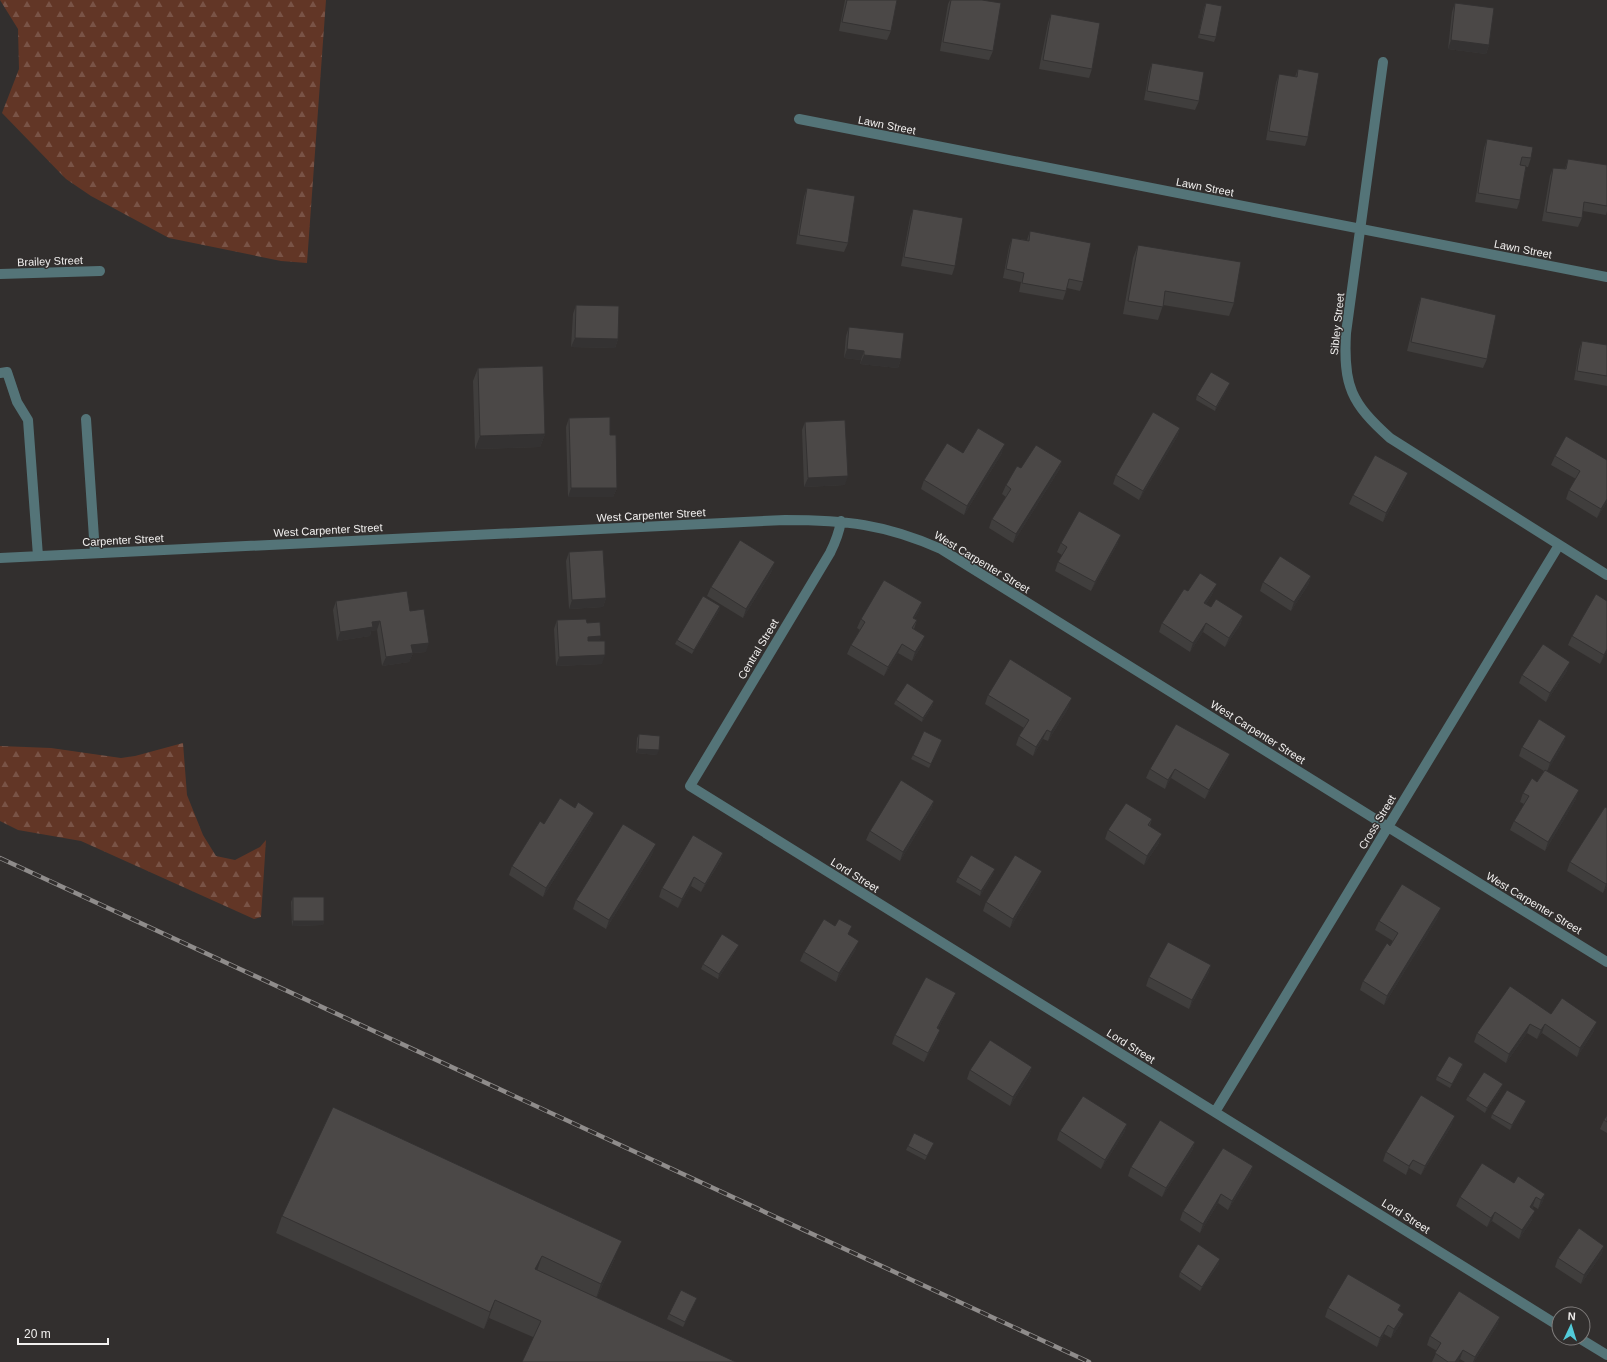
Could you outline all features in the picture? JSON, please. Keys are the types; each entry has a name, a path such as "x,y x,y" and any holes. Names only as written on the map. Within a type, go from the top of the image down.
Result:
{"street":[{"name":"Sibley Street","path":"1383,62 1346,333 1345,356 1347,378 1356,402 1372,422 1390,438 1607,575"},
{"name":"Lawn Street","path":"799,119 1607,277"},
{"name":"Brailey Street","path":"0,274 100,271"},
{"path":"0,373 7,372 17,402 28,420 38,556"},
{"path":"86,419 96,553"},
{"name":"West Carpenter Street","path":"247,546 785,520 840,521 865,524 892,530 916,538 941,549 1388,828 1607,962"},
{"name":"Central Street","path":"690,786 830,553 838,537 840,521"},
{"name":"Cross Street","path":"1215,1112 1559,545"},
{"name":"Carpenter Street","path":"0,558 247,546"},
{"name":"Lord Street","path":"690,786 1551,1321"},
{"path":"1591,1345 1607,1355"}],"green space":[{"path":"0,0 326,0 307,263 281,261 169,238 91,196 66,179 2,113 19,69 18,29"},
{"path":"183,743 187,795 203,835 216,856 235,860 260,847 266,840 261,917 254,919 81,841 18,830 0,821 0,746 51,748 121,758 135,756"}],"building":[{"path":"847,0 897,0 891,31 842,22"},
{"path":"951,0 982,0 1001,3 993,51 943,42"},
{"path":"1206,3 1222,6 1216,37 1199,34"},
{"path":"1455,3 1494,8 1489,45 1451,40"},
{"path":"1051,14 1100,23 1092,69 1043,60"},
{"path":"1152,63 1204,72 1199,101 1147,91"},
{"path":"1298,69 1319,73 1308,137 1269,131 1279,74 1297,77"},
{"path":"1487,139 1533,147 1531,158 1522,157 1520,165 1526,166 1520,200 1478,193"},
{"path":"1568,159 1607,165 1607,206 1584,202 1582,218 1546,212 1553,168 1566,169"},
{"path":"807,188 855,196 848,243 799,235"},
{"path":"913,209 963,218 955,266 904,257"},
{"path":"1030,231 1091,243 1083,282 1069,279 1066,291 1022,283 1024,273 1006,269 1012,238 1029,241"},
{"path":"1138,245 1241,262 1234,303 1165,291 1163,307 1128,301"},
{"path":"1421,297 1496,315 1487,359 1411,342"},
{"path":"576,305 619,306 618,339 575,338"},
{"path":"849,327 904,333 901,359 864,355 864,351 847,349"},
{"path":"1582,341 1607,345 1607,376 1577,371"},
{"path":"543,366 545,434 480,436 478,368"},
{"path":"1211,372 1230,383 1216,407 1197,395"},
{"path":"1153,412 1180,428 1143,491 1116,475"},
{"path":"610,417 610,435 616,435 617,488 571,488 569,418"},
{"path":"845,420 848,476 808,478 805,422"},
{"path":"978,428 1005,444 967,506 924,480 947,443 963,453"},
{"path":"1566,436 1607,460 1607,499 1601,509 1569,490 1580,471 1555,456"},
{"path":"1036,445 1062,461 1016,534 992,519 1011,489 1006,485 1017,466 1021,468"},
{"path":"1375,455 1408,473 1386,513 1353,495"},
{"path":"1079,511 1121,535 1095,582 1058,562 1067,547 1061,543"},
{"path":"740,540 775,562 746,609 711,587"},
{"path":"603,550 606,598 572,600 569,552"},
{"path":"1280,556 1311,576 1294,602 1263,582"},
{"path":"1200,573 1217,584 1204,603 1211,607 1216,599 1243,616 1229,638 1206,623 1193,643 1162,623 1184,589 1188,591"},
{"path":"884,580 922,602 913,618 917,620 912,628 925,636 915,652 902,644 888,667 851,645 865,622 861,619"},
{"path":"407,591 410,611 424,609 429,643 411,645 413,653 386,657 380,621 372,622 373,627 340,632 336,601"},
{"path":"1596,594 1607,601 1607,649 1604,655 1572,636"},
{"path":"703,596 720,606 694,650 677,640"},
{"path":"586,619 587,623 600,622 601,636 588,637 588,641 605,641 605,655 559,657 557,620"},
{"path":"1543,644 1570,662 1550,693 1522,675"},
{"path":"1010,659 1072,698 1051,732 1047,730 1036,747 1019,736 1029,720 988,695"},
{"path":"907,683 934,701 923,718 896,700"},
{"path":"1539,719 1566,736 1550,763 1522,747"},
{"path":"1176,724 1230,754 1209,790 1175,769 1168,780 1150,769"},
{"path":"924,731 942,740 931,764 913,755"},
{"path":"639,734 660,736 659,750 638,749"},
{"path":"1545,770 1579,790 1548,842 1514,821 1529,796 1523,793 1532,778 1537,782"},
{"path":"901,780 934,801 903,852 870,831"},
{"path":"560,798 575,808 578,802 594,813 546,888 512,866 540,821 544,824"},
{"path":"1126,803 1152,819 1148,825 1162,834 1147,856 1108,830"},
{"path":"1605,807 1607,808 1606,884 1570,862"},
{"path":"623,824 656,844 609,920 576,900"},
{"path":"693,835 723,853 705,884 694,877 682,899 662,888"},
{"path":"971,855 995,869 981,891 958,877"},
{"path":"1015,855 1042,871 1013,919 986,902"},
{"path":"1402,884 1441,908 1387,996 1363,981 1387,943 1390,946 1398,933 1379,921"},
{"path":"293,897 324,897 324,921 293,921"},
{"path":"824,919 835,926 839,919 852,926 848,934 859,941 839,973 804,952"},
{"path":"722,934 739,945 719,974 703,964"},
{"path":"1168,942 1211,965 1192,1000 1149,977"},
{"path":"926,977 956,993 937,1028 940,1030 928,1053 895,1035"},
{"path":"1510,986 1551,1014 1562,998 1597,1022 1580,1048 1545,1024 1541,1030 1530,1024 1509,1054 1477,1033"},
{"path":"990,1040 1032,1067 1013,1097 970,1070"},
{"path":"1449,1056 1463,1064 1452,1084 1437,1076"},
{"path":"1484,1072 1503,1084 1487,1108 1468,1096"},
{"path":"1507,1090 1526,1101 1512,1125 1492,1114"},
{"path":"1421,1095 1455,1116 1425,1166 1413,1160 1409,1166 1386,1152"},
{"path":"1083,1096 1127,1124 1105,1160 1060,1131"},
{"path":"333,1107 622,1241 601,1284 542,1256 535,1269 736,1362 522,1362 541,1321 495,1300 490,1312 282,1216"},
{"path":"1607,1115 1607,1122 1604,1120"},
{"path":"1160,1120 1195,1142 1166,1188 1131,1167"},
{"path":"914,1133 934,1143 927,1156 908,1146"},
{"path":"1223,1148 1253,1166 1232,1201 1221,1194 1203,1224 1183,1211"},
{"path":"1482,1163 1514,1183 1518,1176 1545,1194 1541,1200 1536,1197 1530,1207 1535,1211 1522,1230 1495,1212 1491,1218 1460,1197"},
{"path":"1579,1228 1604,1246 1584,1275 1558,1258"},
{"path":"1198,1244 1220,1259 1202,1287 1180,1272"},
{"path":"1348,1274 1401,1305 1398,1310 1404,1314 1394,1329 1388,1325 1380,1338 1328,1308"},
{"path":"681,1290 697,1298 685,1322 669,1314"},
{"path":"1459,1291 1500,1317 1475,1357 1463,1350 1455,1362 1448,1362 1435,1353 1441,1343 1430,1336"}],"railway":[{"path":"0,858 1089,1362"}]}
